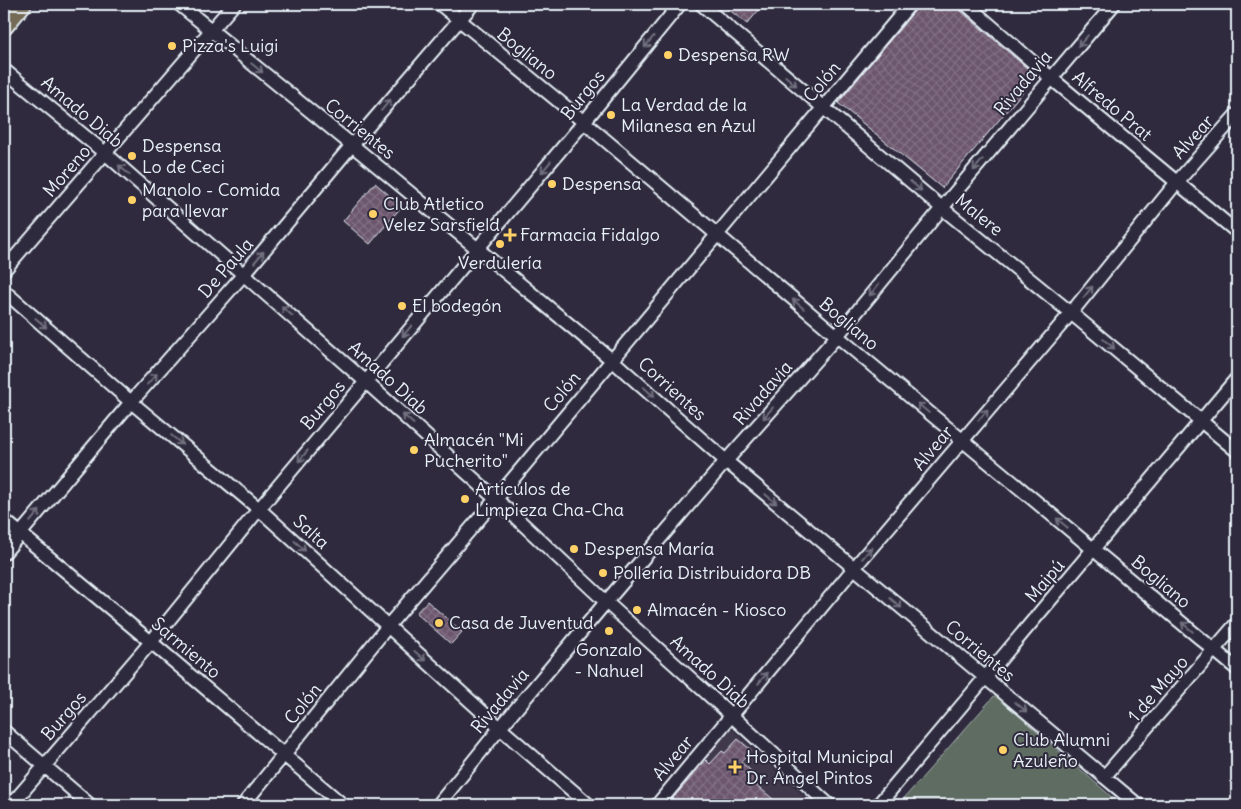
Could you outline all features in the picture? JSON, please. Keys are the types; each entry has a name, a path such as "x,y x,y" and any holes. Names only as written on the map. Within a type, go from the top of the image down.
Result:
{"main road":[{"path":"4,27 23,4"}],"street":[{"name":"Corrientes","path":"179,4 612,360 726,461 1138,805"},
{"name":"Moreno","path":"4,270 234,4"},
{"name":"Bogliano","path":"440,4 584,122 836,336 1237,669"},
{"name":"De Paula","path":"4,553 131,402 244,274 473,4"},
{"name":"Burgos","path":"11,805 151,642 365,381 584,122 680,4"},
{"name":"Malere","path":"701,4 942,208 1237,451"},
{"name":"Colón","path":"243,805 388,626 910,4"},
{"name":"Alfredo Prat","path":"966,4 1051,78 1237,232"},
{"name":"Rivadavia","path":"438,805 606,602 836,336 1114,4"},
{"name":"Amado Diab","path":"4,70 105,153 365,381 829,805"},
{"name":"Alvear","path":"657,805 854,568 1071,313 1177,182 1237,114"},
{"name":"Salta","path":"4,291 131,402 259,509 500,728 589,805"},
{"name":"Maipú","path":"878,805 1237,378"},
{"name":"Sarmiento","path":"4,520 343,805"},
{"name":"1 de Mayo","path":"1104,777 1237,623"},
{"path":"4,731 90,805"}],"shaded area":[{"name":"Hospital Municipal Dr. Ángel Pintos","path":"731,728 814,805 664,805"}],"green space":[{"name":"Club Alumni Azuleño","path":"995,695 1121,805 898,805"}],"building":[{"path":"722,4 764,4 747,24"},
{"path":"918,4 953,4 1036,76 942,188 838,103 916,9"},
{"name":"Club Atletico Velez Sarsfield","path":"375,183 402,206 370,244 343,221"},
{"name":"Casa de Juventud","path":"427,601 462,632 451,644 416,613"},
{"name":"Hospital Municipal Dr. Ángel Pintos","path":"738,739 751,750 741,762 760,779 755,784 780,805 667,805 706,760 710,764 722,751 725,753"}],"place":[{"name":"Pizza's Luigi","path":"172,46"},
{"name":"Despensa RW","path":"668,55"},
{"name":"La Verdad de la Milanesa en Azul","path":"611,115"},
{"name":"Despensa Lo de Ceci","path":"132,156"},
{"name":"Despensa","path":"552,184"},
{"name":"Manolo - Comida para llevar","path":"132,200"},
{"name":"Club Atletico Velez Sarsfield","path":"373,214"},
{"name":"Farmacia Fidalgo","path":"510,235"},
{"name":"Verdulería","path":"500,244"},
{"name":"El bodegón","path":"402,306"},
{"name":"Almacén \"Mi Pucherito\"","path":"414,450"},
{"name":"Artículos de Limpieza Cha-Cha","path":"465,499"},
{"name":"Despensa María","path":"574,549"},
{"name":"Pollería Distribuidora DB","path":"603,573"},
{"name":"Almacén - Kiosco","path":"637,610"},
{"name":"Casa de Juventud","path":"439,623"},
{"name":"Gonzalo - Nahuel","path":"609,631"},
{"name":"Club Alumni Azuleño","path":"1003,750"},
{"name":"Hospital Municipal Dr. Ángel Pintos","path":"735,767"}]}
